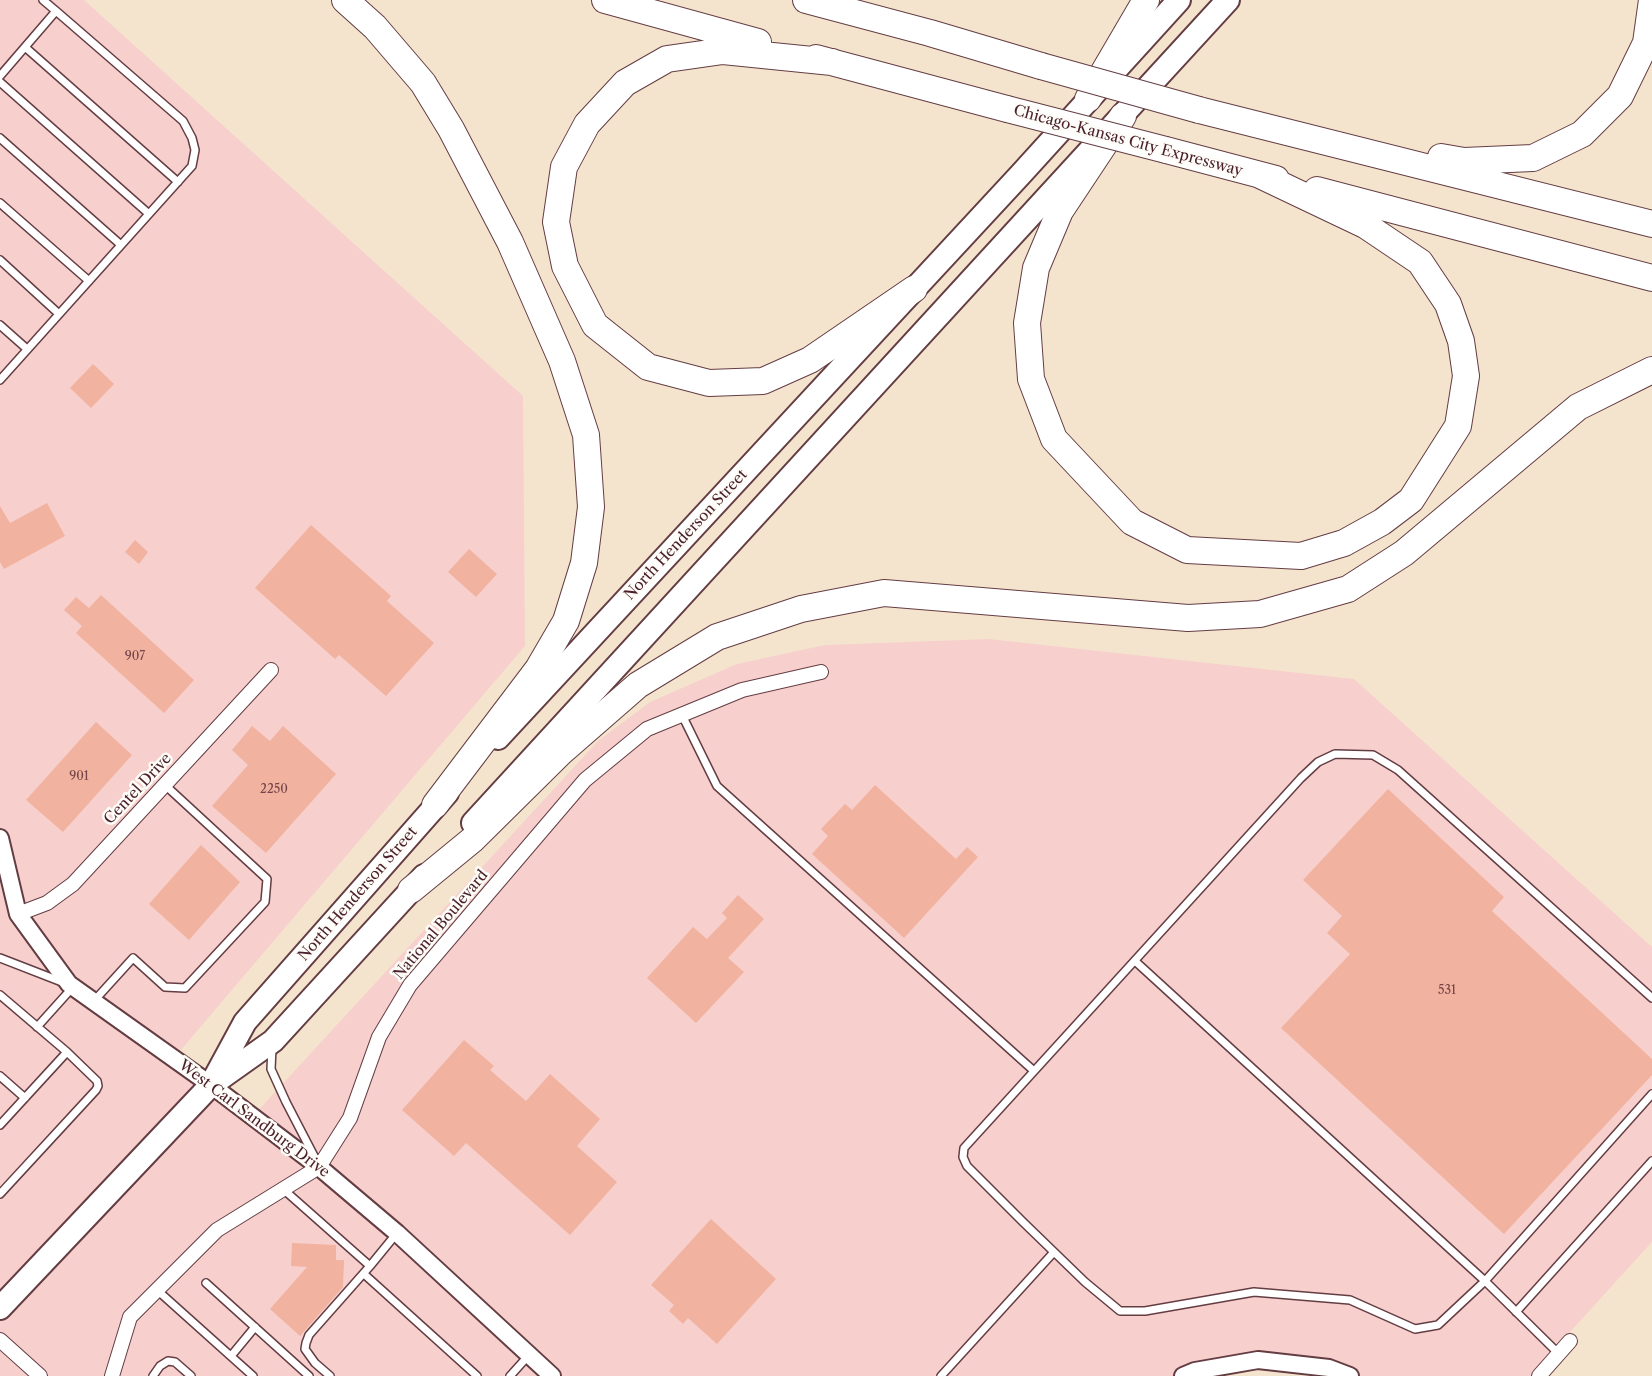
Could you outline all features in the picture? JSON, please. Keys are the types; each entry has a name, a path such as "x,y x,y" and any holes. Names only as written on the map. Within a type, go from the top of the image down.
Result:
{"highway":[{"path":"345,0 375,27 423,83 451,129 510,242 562,361 586,435 591,507 584,563 566,621 538,669 435,805"},
{"name":"Chicago-Kansas City Expressway","path":"605,0 1007,109 1652,278"},
{"path":"806,0 1199,110 1652,224"},
{"path":"863,0 930,33"},
{"path":"1088,99 1146,0"},
{"path":"1293,133 1464,161 1533,158 1582,134 1620,96 1646,44 1652,0"},
{"path":"832,62 723,51 666,59 625,83 587,124 564,167 556,222 565,266 595,325 648,367 709,383 763,381 810,360 914,289"},
{"path":"1123,116 1060,212 1036,268 1027,323 1031,379 1053,439 1132,522 1187,550 1301,556 1344,543 1382,522 1411,500 1458,426 1466,376 1461,341 1448,304 1420,262 1365,225 1260,175"},
{"path":"411,890 472,840 560,753 638,685 717,637 801,609 884,592 1188,618 1260,614 1271,611 1348,588 1404,553 1578,407 1652,370"}],"main road":[{"name":"North Henderson Street","path":"211,1085 245,1022 435,805 1179,0"},
{"name":"North Henderson Street","path":"0,1308 211,1085 273,1041 1228,0"}],"street":[{"name":"Centel Drive","path":"18,914 48,903 73,884 271,670"},
{"name":"National Boulevard","path":"112,1376 130,1317 217,1230 319,1167 350,1118 379,1037 411,985 585,780 647,729 742,690 821,672"},
{"name":"West Carl Sandburg Drive","path":"0,838 18,914 71,985 211,1085 319,1167 397,1233 552,1376"},
{"path":"0,1340 40,1376"},
{"path":"1539,1376 1570,1341"},
{"path":"1183,1376 1195,1371 1258,1360 1329,1368 1350,1376"}],"lane":[{"path":"0,380 192,166 195,150 192,138 183,121 44,0"},
{"path":"0,76 56,11"},
{"path":"25,47 178,182"},
{"path":"0,82 149,214"},
{"path":"0,138 121,245"},
{"path":"0,203 89,281"},
{"path":"0,260 59,314"},
{"path":"0,325 27,350"},
{"path":"682,715 717,786 1034,1071"},
{"path":"1652,998 1398,770 1373,755 1335,754 1318,762 1301,778 964,1148 963,1158 967,1166 1054,1252 1120,1311 1145,1311 1254,1292 1350,1300 1416,1329 1438,1325 1485,1281 1652,1094"},
{"path":"93,1002 133,958 165,987 185,988 265,902 267,879 165,784"},
{"path":"0,958 71,985 38,1027"},
{"path":"1135,961 1485,1281 1559,1354"},
{"path":"0,995 67,1052 97,1081 98,1086 0,1194"},
{"path":"273,1041 271,1069 319,1167"},
{"path":"0,1125 67,1052"},
{"path":"0,1076 25,1098"},
{"path":"1516,1312 1652,1161"},
{"path":"283,1189 370,1266"},
{"path":"330,1376 305,1349 309,1335 397,1233"},
{"path":"941,1376 1054,1252"},
{"path":"364,1274 477,1376"},
{"path":"206,1283 309,1376"},
{"path":"157,1290 253,1376"},
{"path":"231,1356 255,1327"},
{"path":"510,1376 529,1355"},
{"path":"153,1376 168,1360 175,1362 191,1376"}],"shaded area":[{"path":"0,0 84,0 523,396 525,646 174,1058 253,1116 598,741 650,702 737,664 825,645 989,639 1354,679 1652,947 1652,1242 1570,1332 1559,1354 1539,1376 1350,1376 1258,1360 1183,1376 0,1376"}],"building":[{"path":"93,364 114,384 91,408 70,388"},
{"path":"47,503 65,536 4,569 0,562 0,506 10,523"},
{"path":"311,525 391,596 387,601 434,643 386,696 339,655 335,659 255,588"},
{"path":"135,540 148,552 139,564 125,552"},
{"path":"469,549 497,574 476,597 448,572"},
{"path":"101,595 194,680 164,713 76,633 82,626 64,610 76,597 89,608"},
{"path":"96,722 132,755 63,832 26,800"},
{"path":"252,726 270,741 283,726 336,774 266,853 212,806 248,765 232,750"},
{"path":"875,785 956,859 967,847 978,857 904,938 812,854 828,836 821,829 845,804 852,810"},
{"path":"1388,789 1504,897 1492,911 1652,1059 1652,1075 1504,1234 1281,1028 1350,954 1327,933 1342,916 1303,880"},
{"path":"201,845 240,882 189,940 149,904"},
{"path":"738,895 764,919 728,958 744,972 696,1023 647,978 693,927 707,939 727,918 722,913"},
{"path":"464,1040 494,1066 490,1070 526,1101 550,1074 600,1119 577,1146 617,1182 570,1235 466,1143 454,1156 402,1110"},
{"path":"711,1219 776,1279 717,1344 688,1318 683,1324 669,1311 674,1305 651,1285"},
{"path":"292,1243 336,1245 336,1260 344,1260 343,1287 300,1336 270,1309 307,1267 291,1266"}]}
